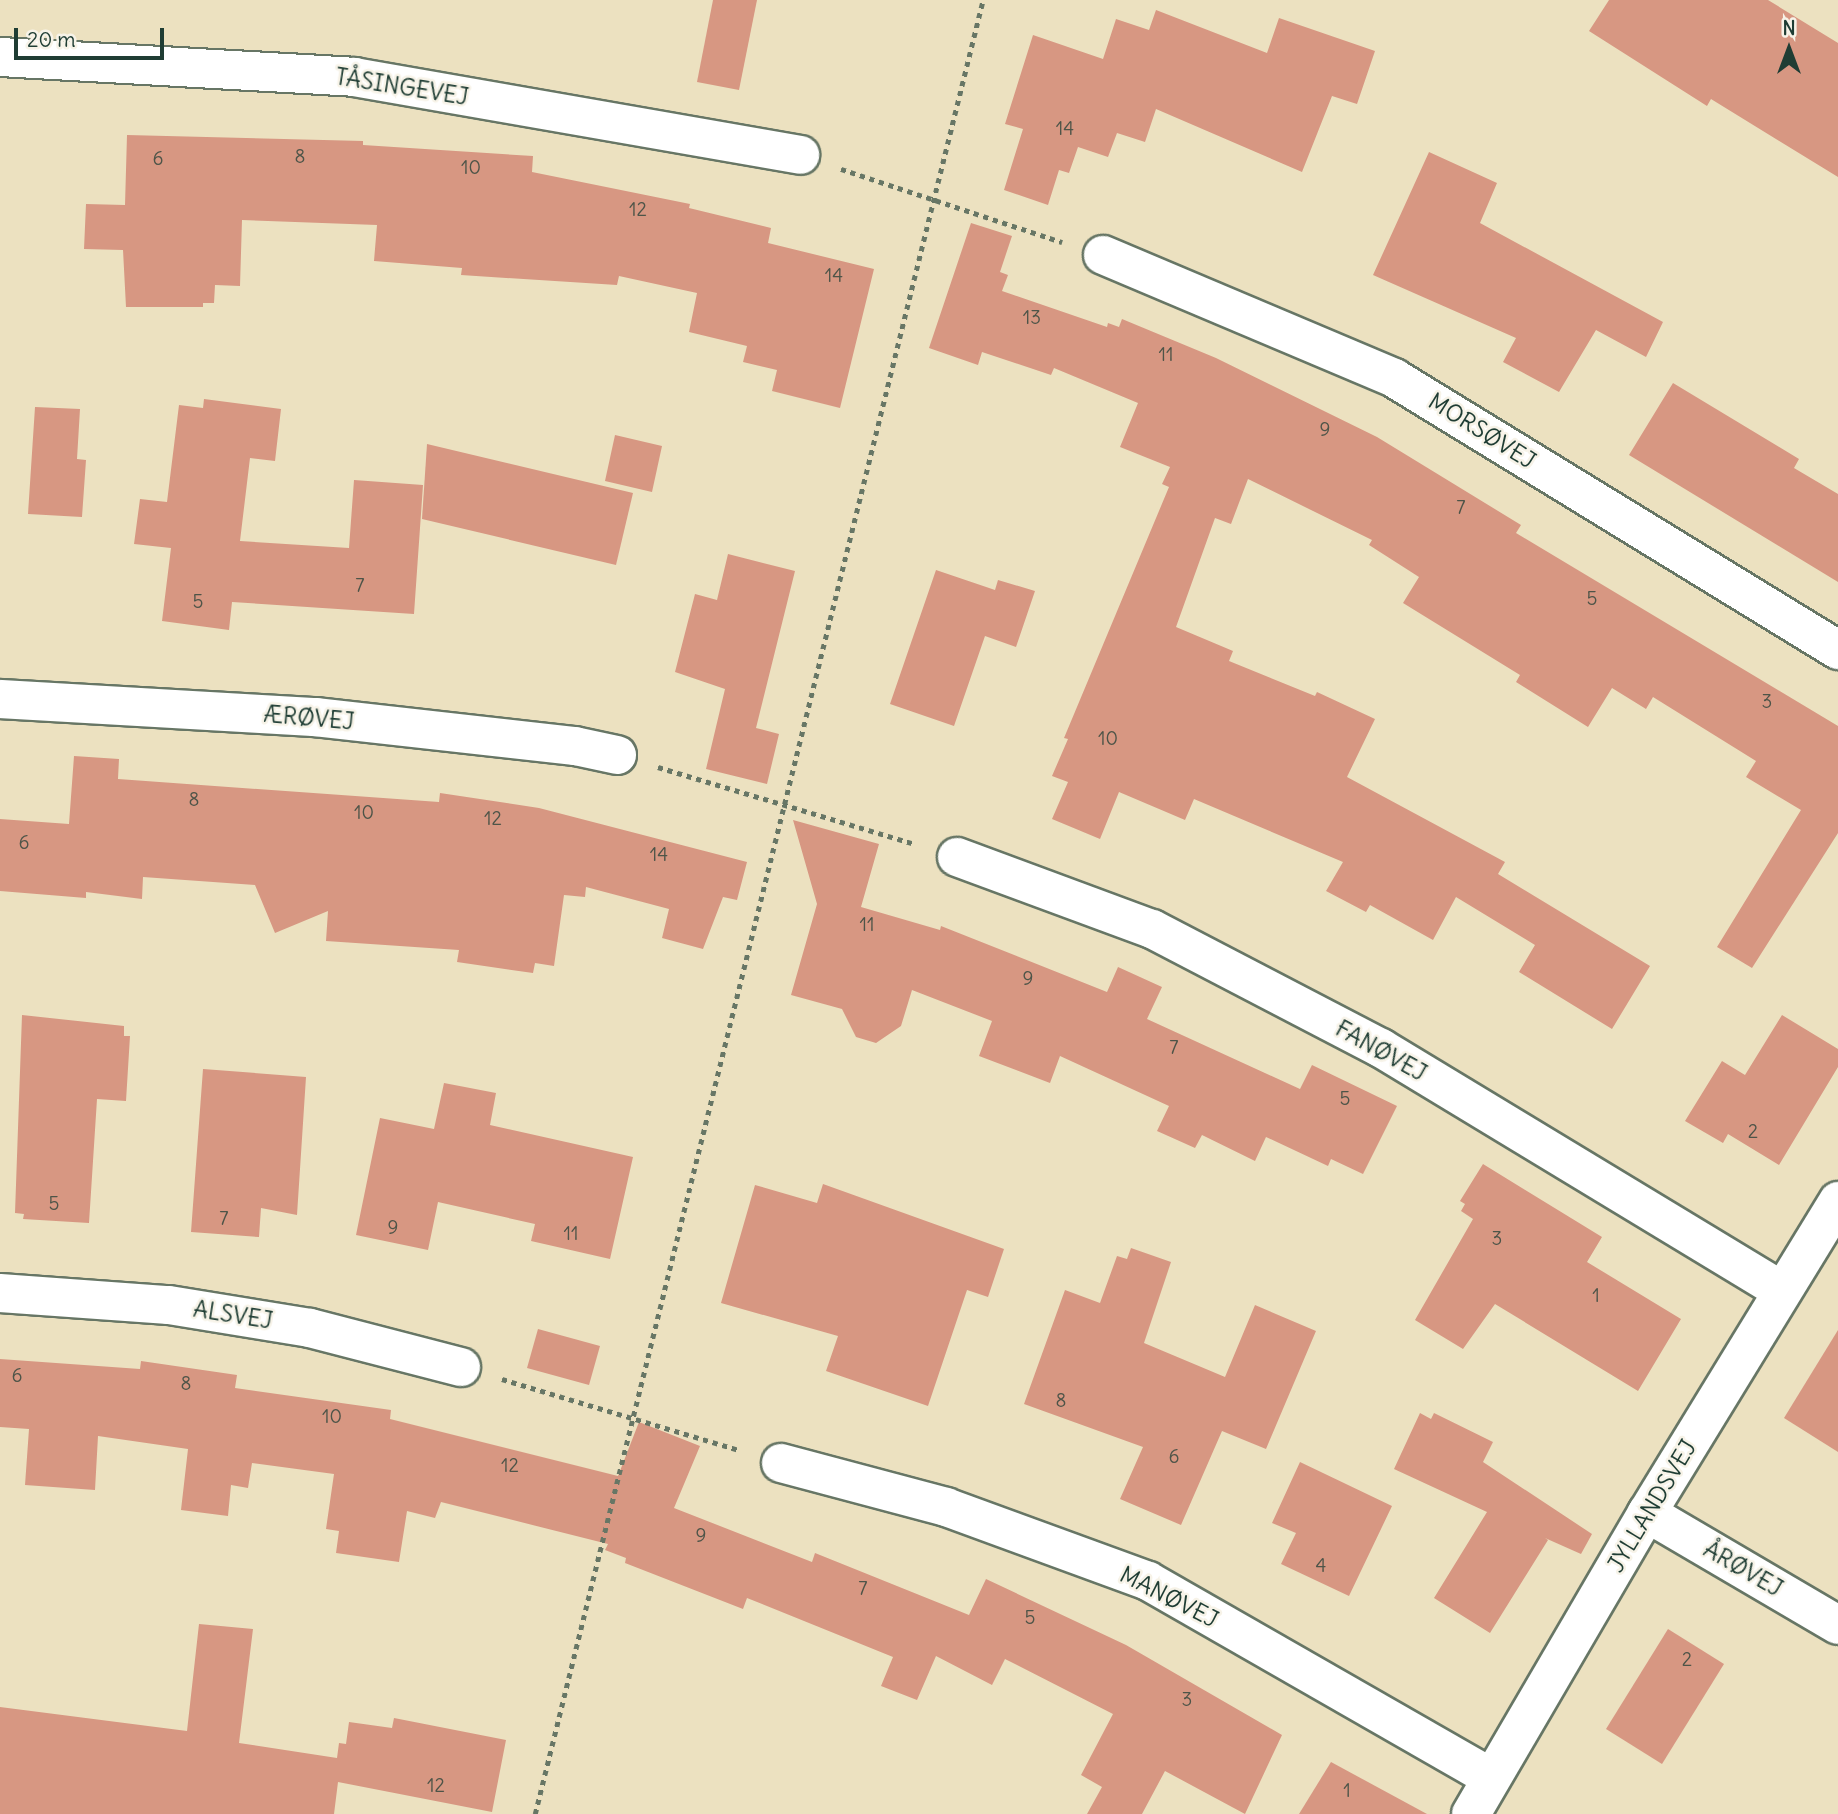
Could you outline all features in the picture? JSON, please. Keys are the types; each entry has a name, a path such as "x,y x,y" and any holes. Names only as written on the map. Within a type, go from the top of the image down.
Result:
{"street":[{"name":"TÅSINGEVEJ","path":"0,57 354,77 800,155"},
{"name":"MORSØVEJ","path":"1103,255 1394,377 1838,650"},
{"name":"ÆRØVEJ","path":"0,699 315,717 575,746 617,755"},
{"name":"FANØVEJ","path":"957,857 1152,929 1381,1048 1782,1291"},
{"name":"JYLLANDSVEJ","path":"1471,1814 1490,1777 1647,1513 1838,1201"},
{"name":"ALSVEJ","path":"0,1293 169,1305 310,1328 461,1367"},
{"name":"MANØVEJ","path":"781,1463 946,1507 1148,1581 1490,1777"},
{"name":"ÅRØVEJ","path":"1647,1513 1838,1625"}],"path":[{"path":"536,1814 983,0"},
{"path":"800,155 1103,255"},
{"path":"617,755 957,857"},
{"path":"461,1367 781,1463"}],"building":[{"path":"713,0 757,0 739,90 697,82"},
{"path":"1609,0 1768,0 1838,43 1838,177 1711,99 1707,106 1589,31"},
{"path":"1156,10 1267,53 1279,18 1375,51 1357,104 1332,96 1302,172 1156,109 1145,142 1117,133 1108,157 1078,147 1069,173 1059,170 1048,205 1004,190 1023,129 1005,124 1033,35 1103,59 1116,19 1149,30"},
{"path":"127,135 363,141 363,145 533,156 532,172 690,204 689,208 771,228 768,243 874,269 840,408 772,391 777,370 743,362 747,346 689,332 697,293 619,276 617,285 461,275 462,268 374,261 377,225 242,220 240,286 215,285 214,303 203,303 203,307 126,307 123,250 84,249 86,204 125,205"},
{"path":"1429,152 1497,183 1480,223 1663,322 1646,357 1596,330 1559,392 1503,362 1516,338 1373,275"},
{"path":"971,223 1012,236 1000,272 1008,275 1002,291 1107,327 1108,323 1119,327 1122,319 1216,358 1377,437 1521,525 1516,533 1838,726 1838,833 1752,968 1717,947 1801,810 1746,777 1756,761 1653,697 1646,709 1612,688 1588,727 1516,682 1520,675 1403,603 1419,577 1369,545 1372,540 1248,479 1231,524 1215,518 1176,627 1233,651 1229,661 1315,696 1317,692 1375,719 1347,777 1505,862 1498,874 1650,966 1612,1029 1519,972 1535,945 1456,897 1433,940 1370,905 1366,912 1326,891 1343,862 1194,799 1185,820 1119,792 1100,839 1052,819 1068,782 1052,776 1068,739 1064,738 1169,487 1162,484 1170,467 1120,447 1138,403 1054,368 1051,375 982,352 978,365 929,348"},
{"path":"1673,383 1799,459 1794,468 1838,494 1838,582 1629,455"},
{"path":"204,399 281,409 275,461 250,458 240,541 349,548 354,480 423,485 414,614 232,602 229,630 162,621 171,548 134,544 140,499 167,502 179,405 203,408"},
{"path":"35,407 80,409 77,459 86,460 82,517 28,514"},
{"path":"615,435 662,446 652,492 605,481"},
{"path":"427,444 633,493 616,565 422,519"},
{"path":"728,554 795,571 756,728 779,734 767,784 706,769 725,689 675,672 695,594 717,600"},
{"path":"936,570 995,590 998,580 1035,591 1016,647 985,636 954,726 890,704"},
{"path":"74,756 119,759 118,779 439,802 440,793 539,808 747,862 737,900 723,897 703,949 662,938 669,909 586,887 585,897 564,895 554,966 535,963 533,973 457,962 459,950 326,941 328,911 275,933 255,885 143,877 142,899 86,892 86,898 0,891 0,819 69,824"},
{"path":"793,820 879,844 861,907 940,930 941,926 1107,992 1118,967 1162,987 1147,1019 1300,1089 1312,1065 1397,1106 1363,1174 1331,1159 1328,1166 1266,1137 1255,1161 1202,1135 1195,1148 1157,1131 1169,1106 1060,1056 1050,1083 979,1056 992,1021 912,990 901,1026 876,1043 856,1037 842,1009 791,995 817,904"},
{"path":"22,1015 124,1026 124,1036 130,1036 126,1101 97,1099 89,1223 23,1219 24,1214 15,1213"},
{"path":"1782,1015 1838,1049 1838,1067 1779,1165 1728,1134 1723,1143 1685,1121 1722,1061 1745,1075"},
{"path":"203,1069 306,1077 297,1215 261,1208 259,1237 191,1232"},
{"path":"444,1083 496,1093 490,1125 633,1157 610,1259 531,1241 535,1224 438,1202 428,1250 356,1235 380,1118 434,1129"},
{"path":"1483,1164 1602,1237 1587,1262 1681,1319 1638,1391 1495,1304 1463,1349 1415,1320 1473,1219 1461,1211 1465,1204 1460,1201"},
{"path":"823,1184 1004,1249 988,1297 967,1290 928,1406 826,1371 838,1336 721,1303 755,1185 817,1203"},
{"path":"1131,1248 1171,1262 1144,1343 1225,1377 1255,1305 1316,1331 1266,1449 1222,1431 1181,1525 1120,1499 1143,1447 1024,1404 1065,1290 1100,1303 1117,1256 1127,1259"},
{"path":"538,1329 600,1346 589,1385 527,1368"},
{"path":"1838,1330 1838,1452 1784,1418"},
{"path":"0,1359 140,1369 141,1361 237,1375 235,1388 391,1410 390,1419 618,1476 639,1422 700,1446 674,1508 812,1562 815,1553 969,1615 986,1579 1126,1645 1282,1735 1245,1814 1165,1771 1142,1814 1087,1814 1102,1787 1081,1775 1113,1714 1005,1659 992,1685 936,1656 917,1700 881,1686 893,1657 747,1598 743,1609 625,1563 626,1558 605,1550 608,1544 441,1502 435,1518 407,1511 399,1562 336,1553 339,1531 326,1529 334,1474 252,1463 248,1488 231,1485 228,1516 181,1510 188,1449 98,1436 95,1490 25,1485 29,1429 0,1427"},
{"path":"1420,1413 1431,1419 1434,1413 1493,1442 1483,1462 1592,1534 1581,1554 1545,1538 1548,1540 1490,1633 1434,1598 1487,1512 1394,1469"},
{"path":"1300,1462 1392,1506 1349,1596 1281,1564 1296,1533 1272,1523"},
{"path":"199,1624 253,1629 239,1743 337,1758 339,1743 346,1744 349,1722 392,1728 394,1718 506,1740 492,1812 338,1782 334,1814 0,1814 0,1707 187,1731"},
{"path":"1668,1629 1724,1664 1662,1764 1606,1729"},
{"path":"1331,1762 1427,1814 1299,1814"}]}
